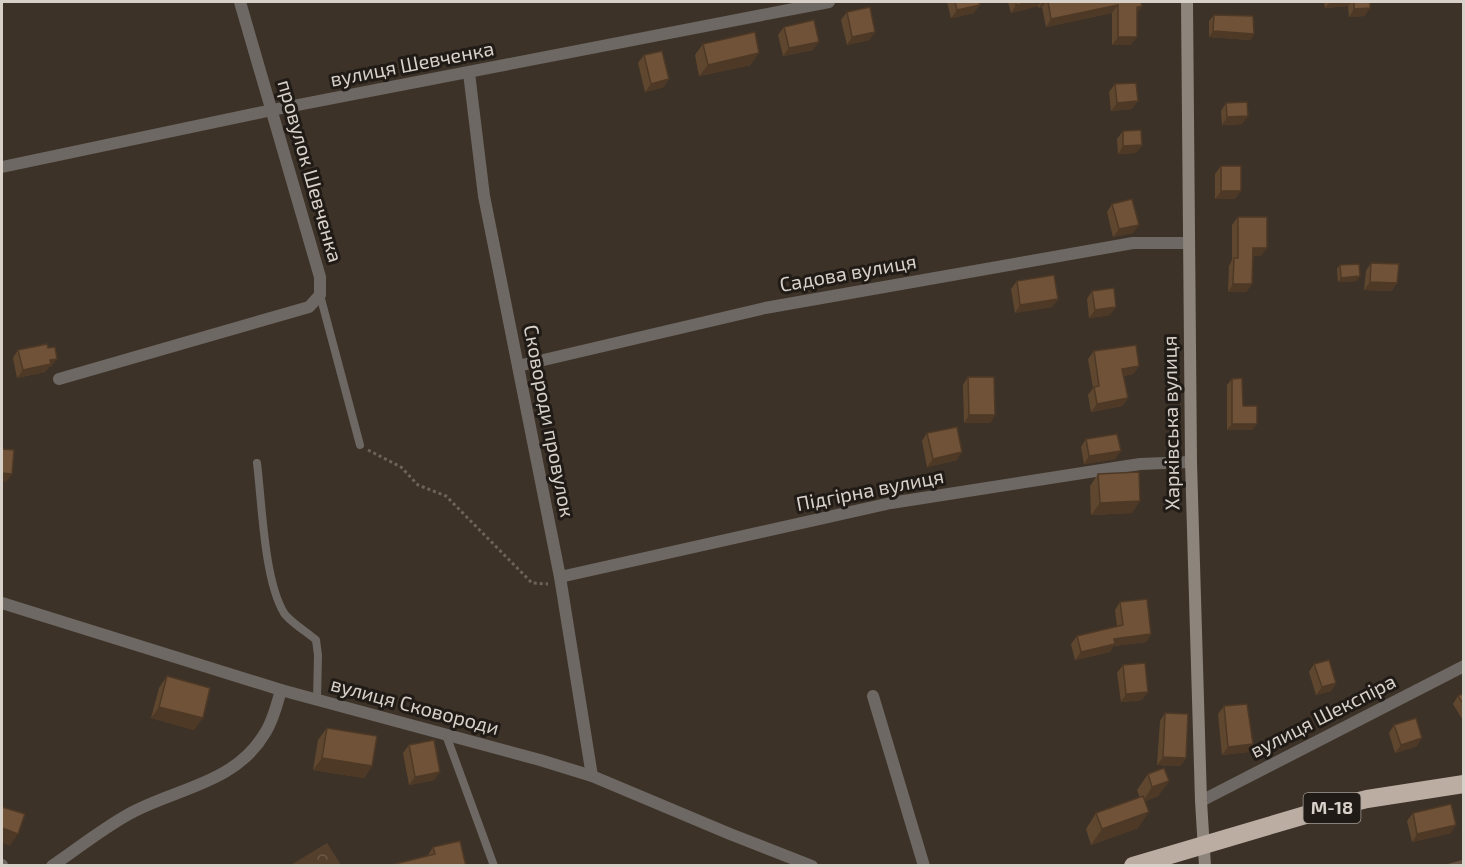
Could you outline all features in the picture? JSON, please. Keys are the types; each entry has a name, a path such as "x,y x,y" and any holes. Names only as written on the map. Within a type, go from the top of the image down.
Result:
{"highway":[{"name":"М-18","path":"1133,866 1203,843 1367,799 1464,784"}],"main road":[{"name":"Харківська вулиця","path":"1187,2 1191,462 1205,866"}],"street":[{"name":"провулок Шевченка","path":"240,2 320,277 320,295"},
{"name":"вулиця Шевченка","path":"2,167 272,110 830,2"},
{"name":"Сковороди провулок","path":"469,73 484,196 561,581 592,776"},
{"name":"Садова вулиця","path":"518,366 765,308 1133,243 1188,243"},
{"path":"59,379 309,307 320,295"},
{"name":"Підгірна вулиця","path":"561,581 891,503 1140,464 1191,462"},
{"name":"вулиця Сковороди","path":"2,603 281,690 592,776 812,866"},
{"name":"вулиця Шекспіра","path":"1201,801 1464,666"},
{"path":"52,866 130,814 210,781 232,769 266,733 281,690"},
{"path":"873,696 924,866"}],"lane":[{"path":"320,295 360,445"},
{"path":"257,463 268,557 275,594 285,616 316,640 317,700"},
{"path":"446,735 494,866"}],"path":[{"path":"360,445 402,467 418,484 446,496 532,583 561,581"}],"green space":[{"path":"327,843 341,865 291,865"}],"building":[{"path":"955,2 979,2 980,5 957,10"},
{"path":"1048,2 1141,2 1142,6 1137,7 1137,37 1118,37 1118,5 1051,19"},
{"path":"1354,2 1370,2 1370,8 1354,9"},
{"path":"870,7 875,32 852,37 847,12"},
{"path":"1214,15 1253,16 1254,34 1213,31"},
{"path":"814,20 819,42 789,48 784,27"},
{"path":"755,32 759,53 708,65 703,44"},
{"path":"662,51 669,79 651,84 644,55"},
{"path":"1136,83 1138,101 1117,103 1115,84"},
{"path":"1247,102 1248,116 1227,117 1226,103"},
{"path":"1141,130 1142,145 1123,146 1123,131"},
{"path":"1221,166 1241,166 1241,191 1221,191"},
{"path":"1132,199 1139,225 1119,229 1112,204"},
{"path":"1238,217 1267,217 1267,248 1253,248 1252,284 1233,284 1234,258 1238,258"},
{"path":"1371,263 1399,264 1397,283 1370,282"},
{"path":"1359,264 1360,276 1341,278 1340,265"},
{"path":"1054,275 1058,299 1020,305 1017,281"},
{"path":"1114,288 1116,307 1095,310 1092,291"},
{"path":"47,344 48,348 55,347 57,359 50,360 51,364 23,370 18,350"},
{"path":"1136,345 1139,366 1122,369 1128,398 1097,404 1094,387 1099,386 1094,351"},
{"path":"968,377 994,377 995,415 969,415"},
{"path":"1242,378 1243,406 1257,406 1257,424 1232,424 1232,379"},
{"path":"957,427 962,452 933,459 927,433"},
{"path":"1117,434 1121,451 1089,456 1086,439"},
{"path":"2,449 14,450 12,474 2,473"},
{"path":"1139,472 1140,501 1100,503 1098,474"},
{"path":"1147,599 1151,634 1114,639 1115,644 1081,652 1077,636 1123,625 1120,602"},
{"path":"1329,660 1336,683 1322,687 1314,664"},
{"path":"1145,663 1148,692 1126,694 1123,665"},
{"path":"167,676 210,688 203,718 159,707"},
{"path":"1464,693 1464,705 1458,696"},
{"path":"1247,704 1253,744 1228,747 1224,706"},
{"path":"1165,713 1188,714 1186,758 1163,757"},
{"path":"1416,718 1422,738 1401,745 1394,725"},
{"path":"327,728 377,736 372,766 322,758"},
{"path":"434,740 440,772 415,777 409,745"},
{"path":"1164,768 1169,781 1152,787 1148,774"},
{"path":"1143,796 1149,812 1102,829 1096,813"},
{"path":"1451,804 1456,825 1417,834 1413,813"},
{"path":"2,807 25,814 18,834 2,828"},
{"path":"460,841 466,866 387,866 435,854 433,847"}],"waterway":[{"path":"1449,866 1464,862"}]}
